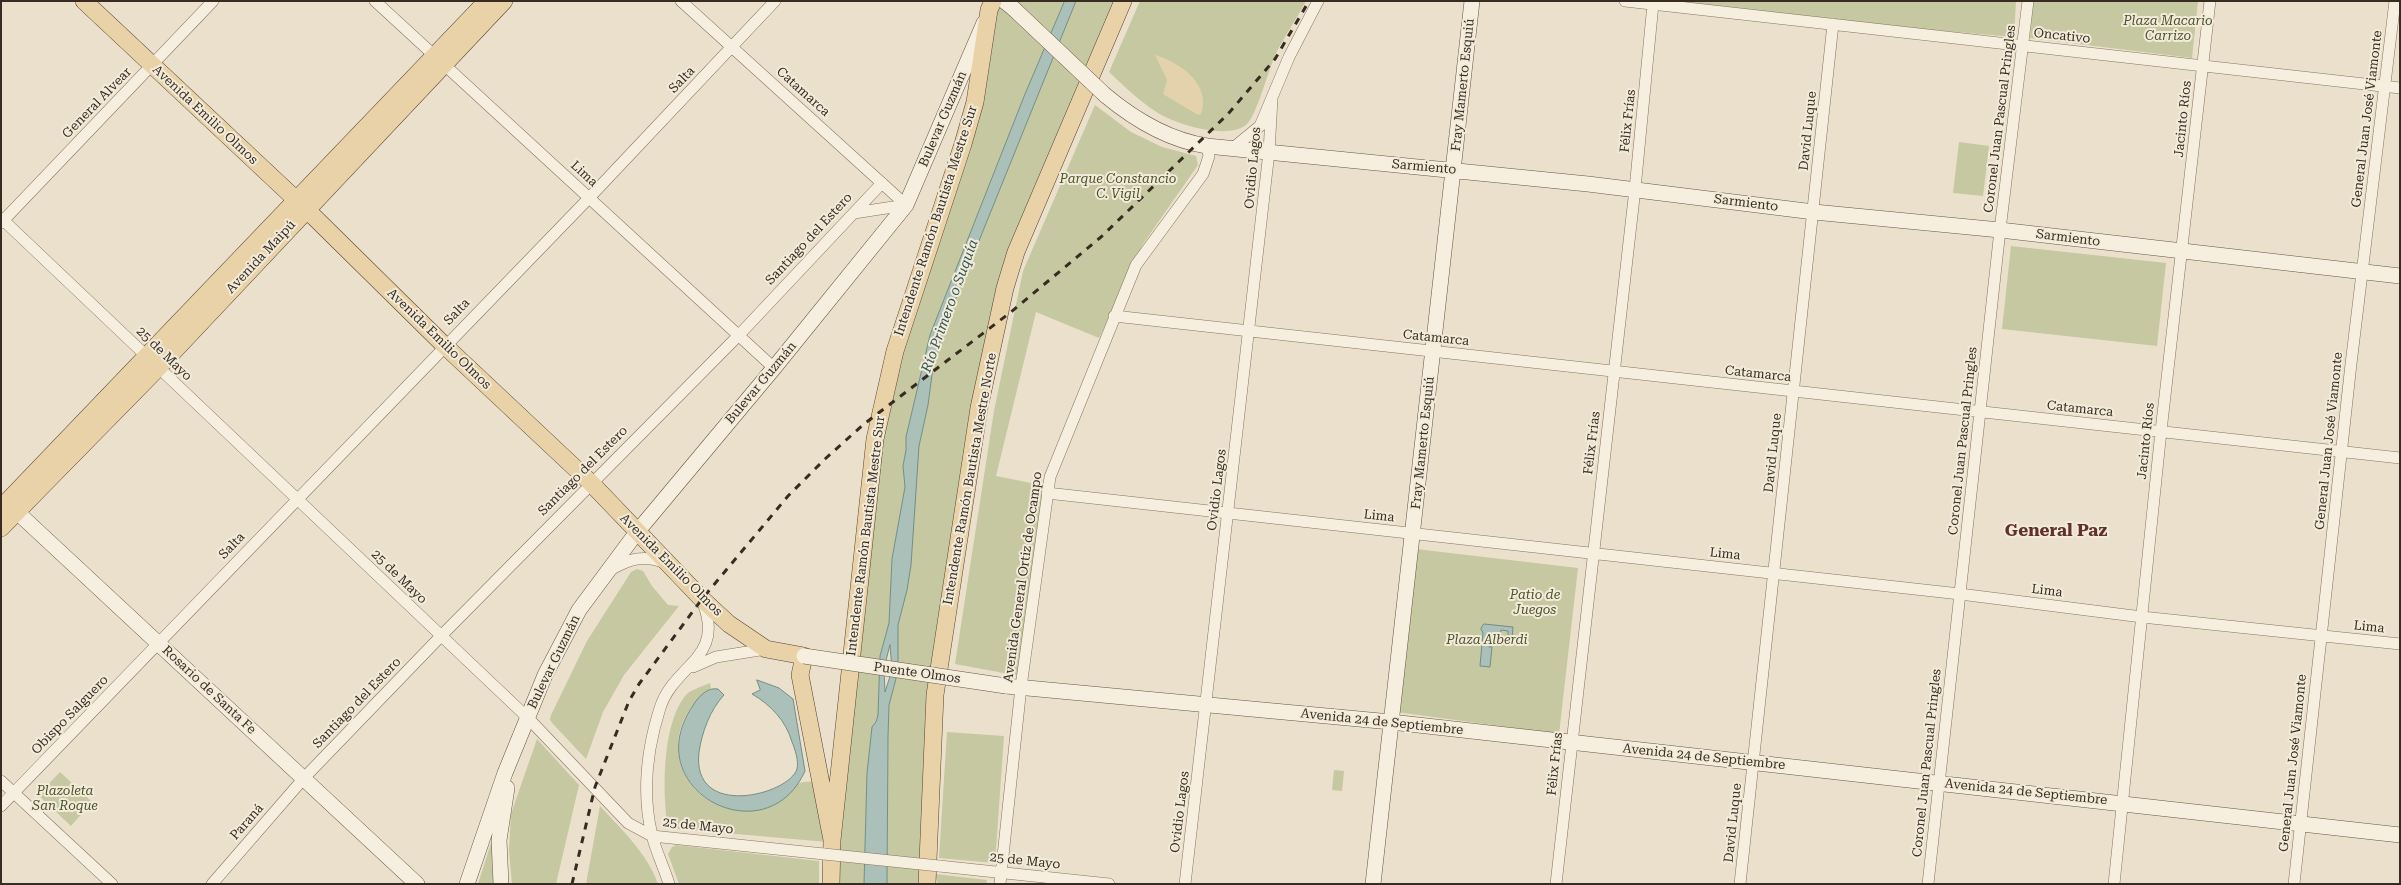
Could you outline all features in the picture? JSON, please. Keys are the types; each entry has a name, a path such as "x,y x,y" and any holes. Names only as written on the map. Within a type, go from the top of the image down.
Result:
{"main road":[{"name":"Avenida Emilio Olmos","path":"84,1 302,205 444,345 591,483 702,599 729,624 766,649 804,656"},
{"name":"Avenida Maipú","path":"440,60 487,1"},
{"name":"Avenida Maipú","path":"1,528 6,505 152,362 440,60 504,1"},
{"name":"Intendente Ramón Bautista Mestre Norte","path":"927,883 935,695 979,408 1005,288 1016,252 1123,1"},
{"name":"Fray Mamerto Esquiú","path":"1373,884 1472,1"},
{"name":"Bulevar Guzmán","path":"468,884 495,798 561,641 579,610 637,532 774,368 906,205 991,5"},
{"name":"Intendente Ramón Bautista Mestre Sur","path":"831,884 828,847 875,439 895,351 965,137 974,102 991,5"},
{"name":"Sarmiento","path":"1009,5 1105,95 1144,124 1172,137 1207,146 1454,169 1814,212 2000,230 2400,276"},
{"name":"Rosario de Santa Fe","path":"6,505 159,644 417,884"},
{"path":"804,656 800,675 828,847"},
{"name":"Puente Olmos","path":"804,656 1016,691"},
{"name":"Avenida 24 de Septiembre","path":"1016,691 1206,705 1391,722 2300,822 2400,835"},
{"name":"Bulevar Guzmán","path":"501,884 499,840 513,757"}],"street":[{"name":"General Alvear","path":"2,221 213,1"},
{"name":"Lima","path":"376,1 774,368"},
{"name":"Catamarca","path":"681,1 906,205"},
{"name":"Salta","path":"159,644 444,345 589,198 775,1"},
{"name":"Ovidio Lagos","path":"1233,148 1260,126 1289,57 1318,1"},
{"name":"Oncativo","path":"1625,1 2400,88"},
{"name":"Coronel Juan Pascual Pringles","path":"1928,884 2000,230 2024,46 2028,1"},
{"name":"Jacinto Ríos","path":"2114,884 2161,431 2210,1"},
{"name":"General Juan José Viamonte","path":"2294,884 2351,364 2364,272 2395,1"},
{"name":"Félix Frías","path":"1556,884 1635,190 1653,4"},
{"name":"David Luque","path":"1740,884 1814,212 1833,24"},
{"name":"Ovidio Lagos","path":"1185,884 1269,152 1272,99"},
{"name":"Avenida General Ortiz de Ocampo","path":"1000,884 1016,681 1024,669 1047,493 1054,464 1136,265 1203,174 1209,156 1207,146"},
{"name":"Santiago del Estero","path":"304,778 441,636 738,335 882,183"},
{"path":"854,213 906,205"},
{"name":"25 de Mayo","path":"2,221 528,718 628,823 652,836 828,847 939,866 1109,884"},
{"name":"Catamarca","path":"1114,316 2400,458"},
{"name":"Lima","path":"1047,493 1960,594 2142,617 2400,644"},
{"path":"606,573 638,558 653,558 670,566"},
{"path":"669,884 652,836 647,791 649,755 660,707 678,677 700,656 707,640 708,616 702,599"},
{"name":"Obispo Salguero","path":"1,806 159,644"},
{"path":"678,677 694,666 716,657 766,649"},
{"name":"Paraná","path":"212,884 304,778"},
{"path":"1,781 112,884"}],"green space":[{"path":"993,1 1065,1 1025,94 930,335 906,437 906,450 903,466 905,487 892,559 889,623 880,656 878,715 871,735 867,773 864,884 831,884 875,439 931,242"},
{"path":"1076,1 1123,1 1016,252 935,695 927,884 887,884 889,705 898,671 898,625 913,520 919,446 928,405 934,360 951,310"},
{"path":"1140,1 1306,1 1277,51 1251,119 1247,124 1239,129 1215,131 1187,125 1163,116 1143,102 1109,72"},
{"path":"1661,1 2016,1 2014,37 1841,22"},
{"name":"Plaza Macario Carrizo","path":"2033,1 2198,1 2192,58 2030,38"},
{"name":"Parque Constancio C. Vigil","path":"1095,105 1131,132 1162,147 1196,156 1198,165 1143,244 1099,338 1036,312 996,476 1036,484 1047,493 1020,676 955,664 994,411 1023,271"},
{"path":"1959,142 1989,146 1983,196 1953,193"},
{"path":"2011,246 2166,263 2157,346 2002,329"},
{"name":"Plaza Alberdi","path":"1416,549 1578,568 1559,734 1396,712"},
{"path":"637,569 643,571 652,586 668,605 679,606 624,675 603,712 586,759 550,720 551,715 587,641 631,572"},
{"path":"710,683 711,689 697,700 687,714 680,730 678,747 681,764 687,779 697,791 710,801 724,807 740,810 756,810 772,805 800,783 816,782 827,842 668,828 665,778 668,741 672,724 677,709 685,696 693,690"},
{"path":"947,732 1004,736 995,863 939,858"},
{"path":"537,739 579,785 556,884 512,884 509,850 511,814"},
{"path":"1334,770 1344,771 1342,791 1332,790"},
{"name":"Plazoleta San Roque","path":"60,772 92,802 71,826 38,795"},
{"path":"600,806 641,852 648,862 658,884 586,884"},
{"path":"492,840 494,884 478,884"},
{"path":"676,845 819,861 819,884 679,884 668,854 672,847"},
{"path":"935,874 987,880 986,884 938,884"}],"sand":[{"path":"1155,55 1174,63 1192,76 1198,84 1202,94 1203,103 1201,114 1198,115 1163,94 1167,80"}],"water":[{"name":"Río Primero o Suquía","path":"1065,1 1076,1 951,310 934,360 928,405 919,446 911,565 907,590 898,625 898,671 889,705 887,884 864,884 867,773 872,727 876,722 878,715 880,656 889,623 892,559 905,487 903,466 906,450 906,437 930,335 1025,94","holes":["890,645 892,670 885,692 884,669"]},
{"path":"1484,624 1513,627 1512,638 1508,638 1508,631 1501,630 1500,637 1490,636 1489,647 1492,647 1490,667 1480,666 1483,633 1481,629"},
{"path":"757,680 779,688 793,699 805,771 787,797 763,809 737,810 712,802 692,785 681,763 680,735 698,698 711,689 718,689 724,695 715,707 707,722 699,752 701,773 710,787 724,794 742,796 760,793 777,787 790,779 797,769 797,759 794,748 782,720 771,708 752,694 760,690"}],"railway":[{"path":"572,884 595,787 629,701 639,684 702,599 788,496 825,459 864,424 1011,312 1101,237 1228,114 1275,59 1309,1"}],"district":[{"name":"General Paz","path":"2056,531"}],"park label":[{"name":"Patio de Juegos","path":"1535,602"}]}
